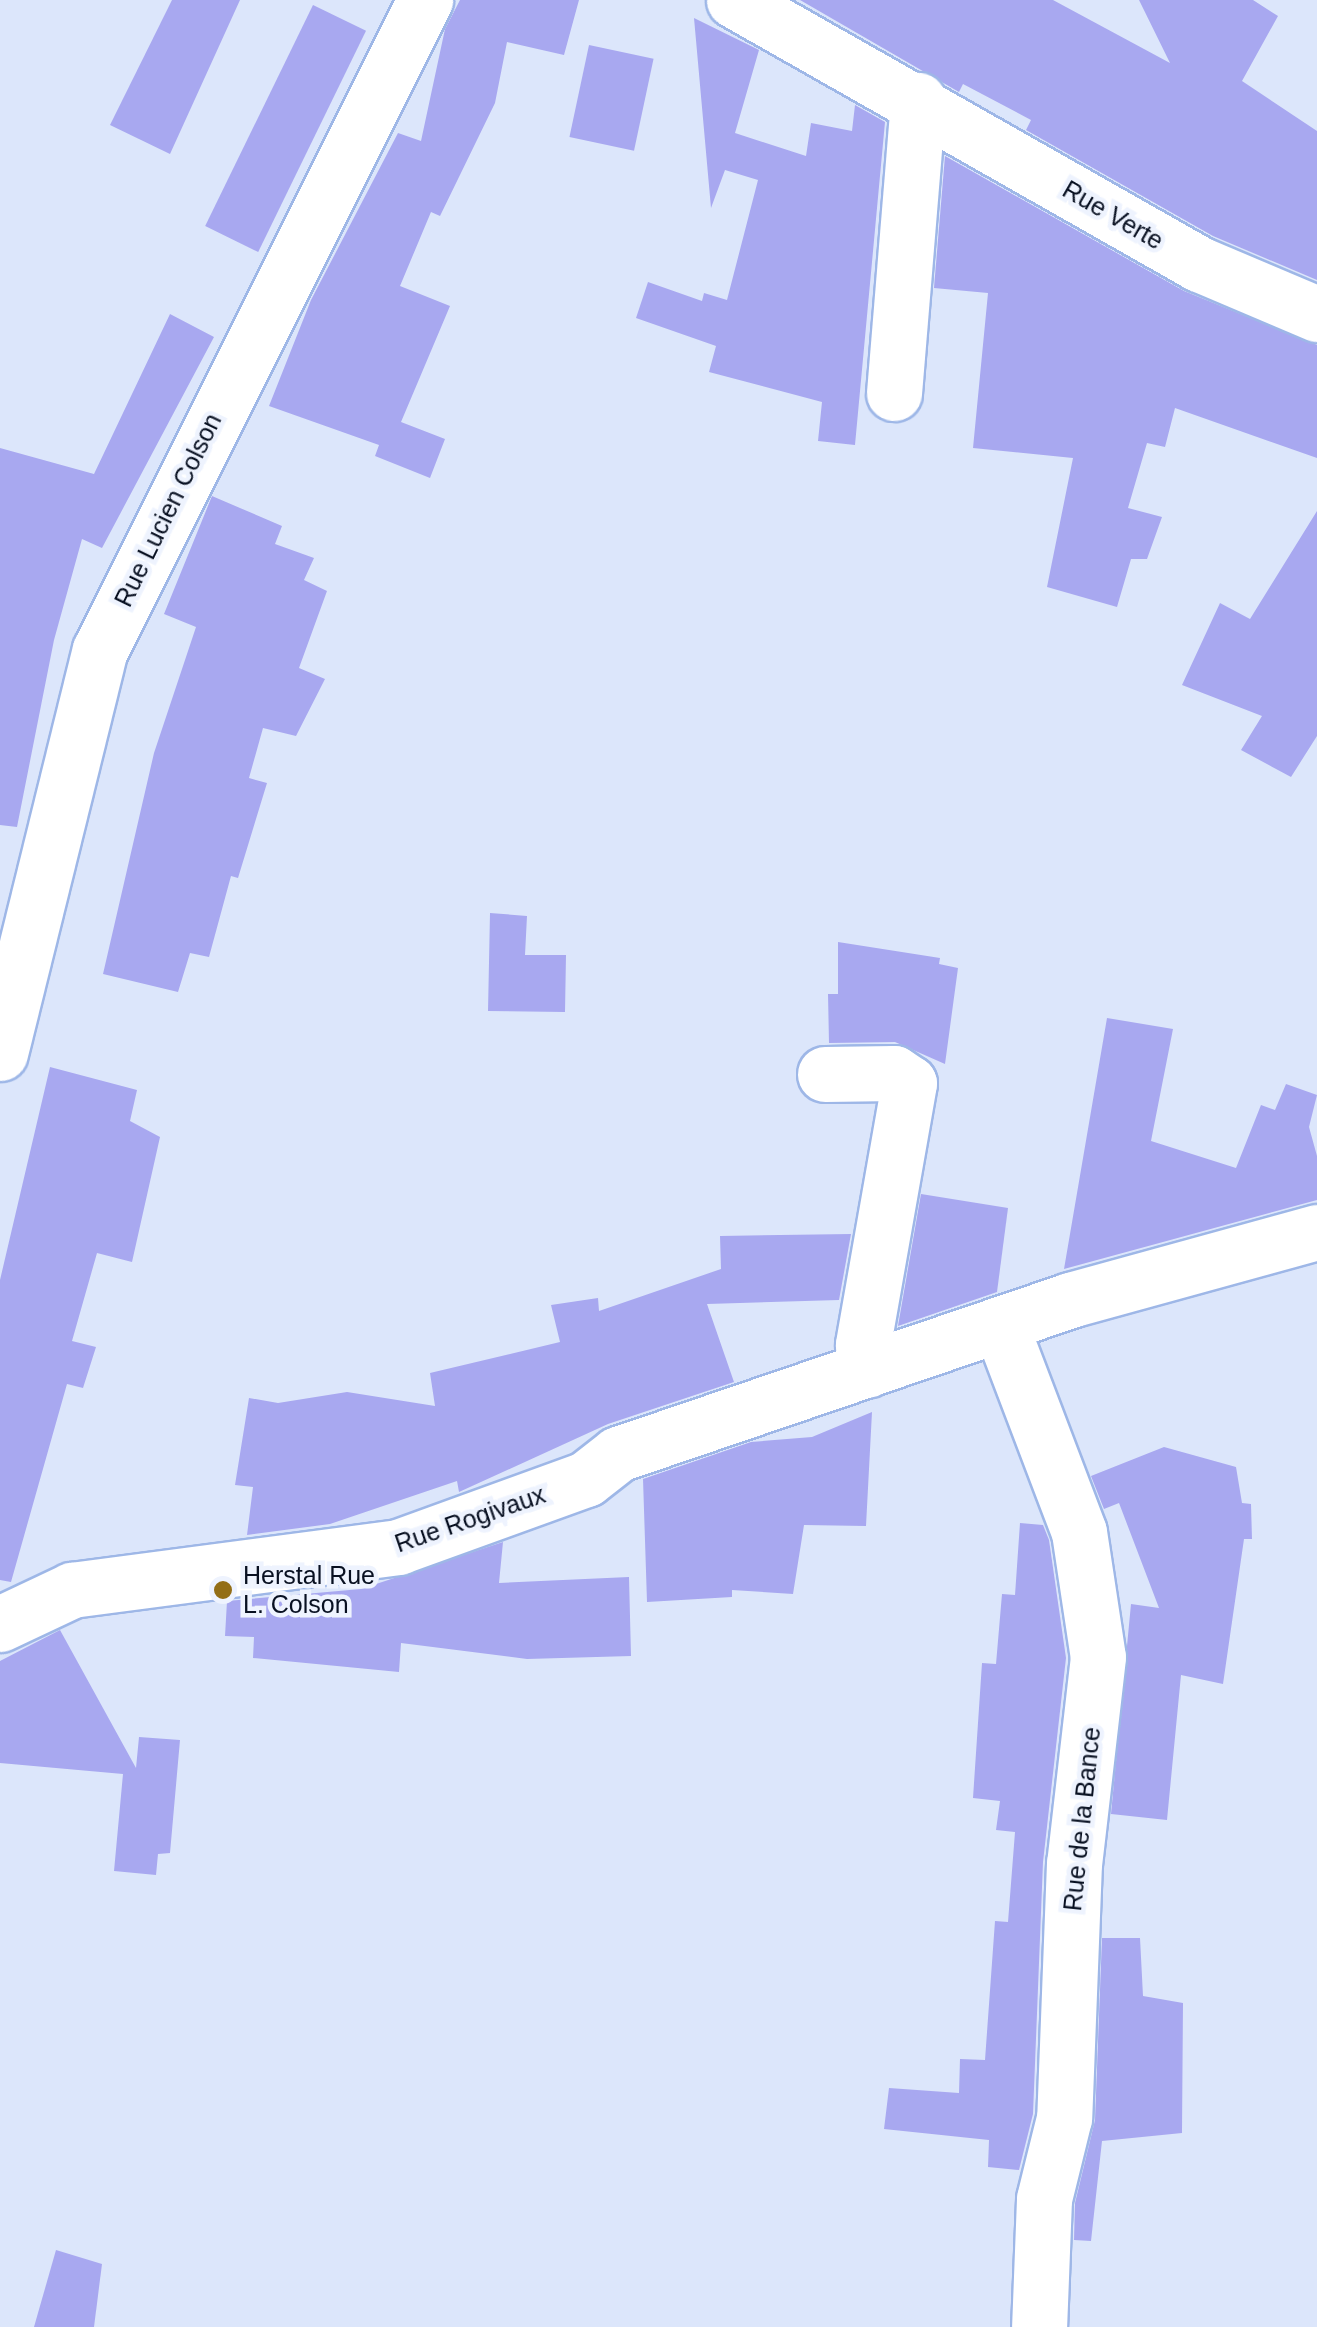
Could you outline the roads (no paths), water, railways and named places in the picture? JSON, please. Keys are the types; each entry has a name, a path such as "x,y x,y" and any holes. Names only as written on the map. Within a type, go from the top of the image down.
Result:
{"street":[{"name":"Rue Lucien Colson","path":"0,1053 100,650 425,0"},
{"name":"Rue Verte","path":"734,0 918,100 1199,264 1317,314"},
{"path":"894,393 918,100"},
{"path":"825,1074 894,1073 909,1083 863,1345 868,1370"},
{"name":"Rue Rogivaux","path":"0,1624 72,1590 398,1546 586,1479 618,1454 1000,1324 1317,1232"},
{"name":"Rue de la Bance","path":"1000,1324 1079,1532 1098,1657 1074,1863 1064,2118 1044,2199 1039,2327"}],"place":[{"name":"Herstal Rue L. Colson","path":"223,1590"}]}
